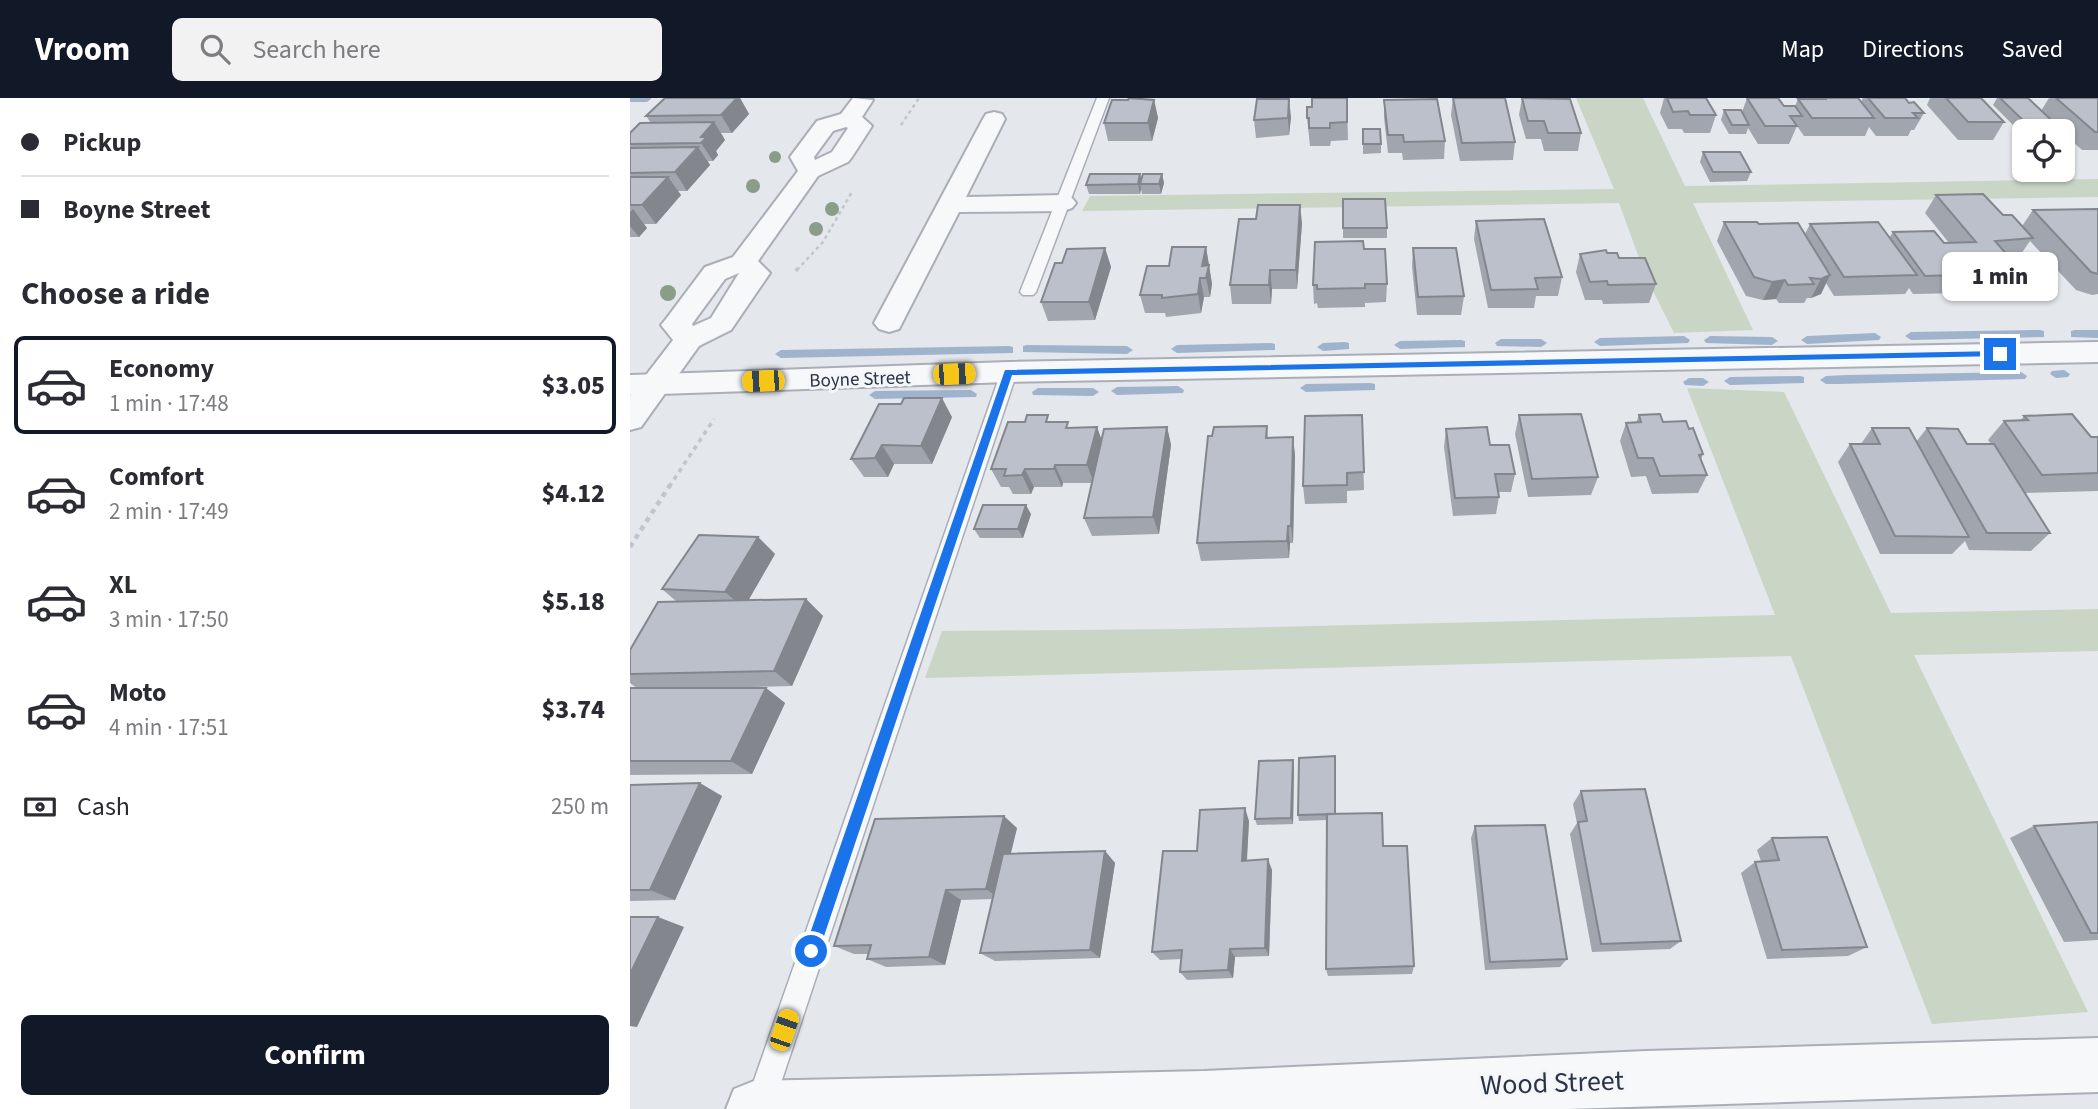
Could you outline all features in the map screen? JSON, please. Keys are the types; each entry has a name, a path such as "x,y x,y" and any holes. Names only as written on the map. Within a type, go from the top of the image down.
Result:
{"street":[{"path":"630,419 643,384 689,339 721,324 757,273 743,263 810,171 840,157 861,126 849,119 864,98"},
{"path":"888,323 994,119"},
{"path":"951,205 1063,203"},
{"name":"Boyne Street","path":"643,384 1009,372 2098,352"},
{"name":"Wood Street","path":"756,1109 1204,1099 1427,1087 2098,1065"}],"lane":[{"path":"1028,292 1103,98"},
{"path":"756,1109 1009,372"}],"path":[{"path":"898,128 919,98"},
{"path":"793,278 798,267 823,243 851,197 854,187"},
{"path":"630,547 699,444"}],"green space":[{"path":"1576,98 1643,98 1685,186 2012,180 2075,182 2075,179 2098,179 2098,197 1693,203 1753,330 1674,333 1646,277 1619,203 1082,211 1090,196 1614,189"},
{"path":"1687,388 1784,392 1891,613 2098,609 2098,651 1914,655 2088,1012 1932,1024 1791,656 925,678 942,631 1184,629 1775,615"}],"building":[{"path":"665,98 737,98 721,115 646,116"},
{"path":"1312,98 1347,98 1347,122 1330,123 1330,128 1309,128 1307,107 1312,107"},
{"path":"1453,98 1505,98 1515,142 1462,143"},
{"path":"1522,98 1570,99 1581,133 1548,133 1544,121 1528,121"},
{"path":"1667,98 1706,98 1716,115 1673,112"},
{"path":"1747,98 1778,98 1784,106 1795,106 1802,116 1790,116 1797,126 1765,126"},
{"path":"1858,98 1874,118 1812,118 1798,99"},
{"path":"1868,98 1905,98 1909,103 1914,102 1924,113 1913,113 1918,118 1885,118"},
{"path":"1946,98 1981,98 2004,122 1968,122"},
{"path":"2000,98 2028,98 2050,119 2022,119"},
{"path":"2056,98 2098,98 2098,132 2095,132"},
{"path":"1257,99 1289,99 1288,118 1254,120"},
{"path":"1437,99 1445,141 1404,142 1403,135 1388,135 1384,100"},
{"path":"1112,100 1154,100 1148,123 1104,123"},
{"path":"1724,110 1741,110 1749,125 1732,125"},
{"path":"714,122 701,137 707,137 701,143 630,144 630,133 640,123"},
{"path":"1363,129 1380,129 1381,144 1363,144"},
{"path":"698,147 675,172 630,173 630,148"},
{"path":"1703,152 1740,152 1751,172 1713,172"},
{"path":"1090,174 1140,174 1138,184 1086,185"},
{"path":"1143,174 1162,174 1159,184 1140,184"},
{"path":"630,177 668,177 642,205 630,205"},
{"path":"1983,194 2003,215 2012,215 2033,238 1995,241 2023,273 1925,276 1893,232 1934,231 1944,243 1976,242 1936,195"},
{"path":"1343,199 1385,199 1387,228 1343,228"},
{"path":"1258,205 1300,205 1296,270 1270,270 1269,285 1230,285 1239,219 1256,219"},
{"path":"2098,209 2098,274 2091,272 2033,210"},
{"path":"1544,219 1562,277 1535,278 1538,289 1491,290 1476,221"},
{"path":"1724,222 1798,223 1830,275 1821,279 1810,278 1814,284 1788,285 1785,280 1772,282 1754,277"},
{"path":"1878,222 1917,275 1844,277 1810,224"},
{"path":"1363,241 1364,249 1385,249 1387,284 1365,284 1365,288 1317,289 1317,285 1313,285 1315,242"},
{"path":"1172,247 1206,247 1202,266 1209,265 1206,278 1200,278 1198,294 1162,298 1162,295 1140,295 1147,266 1169,266"},
{"path":"1105,248 1089,302 1041,302 1055,263 1062,263 1067,249"},
{"path":"1413,248 1456,248 1464,296 1418,297"},
{"path":"1606,250 1607,253 1617,253 1619,258 1645,258 1656,284 1608,285 1607,281 1590,282 1580,254"},
{"path":"904,398 942,398 921,446 882,445 875,458 851,459 879,404 901,404"},
{"path":"1581,414 1598,477 1532,479 1519,415"},
{"path":"1660,414 1663,422 1686,421 1689,429 1693,428 1703,454 1699,455 1707,475 1660,476 1653,458 1638,458 1626,423 1641,422 1639,415"},
{"path":"2072,414 2091,437 2098,437 2098,473 2042,475 2004,421 2028,420 2024,416"},
{"path":"1027,415 1048,415 1046,422 1068,422 1066,428 1097,427 1087,465 1055,465 1054,469 1025,469 1022,475 1004,476 1006,469 991,469 1008,422 1025,422"},
{"path":"1362,415 1364,472 1347,473 1347,485 1303,486 1305,416"},
{"path":"1267,426 1266,438 1293,437 1291,526 1288,526 1287,541 1197,543 1208,436 1212,436 1214,427"},
{"path":"1167,427 1153,517 1084,518 1104,429"},
{"path":"1487,427 1490,445 1509,445 1515,474 1495,474 1499,497 1455,498 1446,429"},
{"path":"1872,428 1909,428 1969,537 1895,536 1850,444 1880,444"},
{"path":"1927,428 1958,429 1967,444 1994,444 2050,533 1987,533"},
{"path":"983,505 1026,505 1018,529 974,529"},
{"path":"699,535 758,537 725,592 662,589"},
{"path":"806,599 774,671 630,674 630,650 658,602"},
{"path":"630,688 766,688 731,761 630,761"},
{"path":"1335,756 1335,814 1298,815 1299,758"},
{"path":"1293,760 1291,818 1255,819 1259,761"},
{"path":"700,783 650,890 630,890 630,785"},
{"path":"1645,789 1681,941 1601,944 1578,822 1587,821 1581,791"},
{"path":"1245,808 1242,861 1268,859 1265,948 1230,949 1228,970 1180,972 1182,950 1152,952 1163,851 1197,851 1200,810"},
{"path":"1382,813 1383,846 1407,846 1414,966 1326,969 1327,814"},
{"path":"1004,816 986,889 946,890 929,957 867,959 871,945 834,946 875,819"},
{"path":"2098,822 2098,933 2091,933 2034,826"},
{"path":"1545,825 1567,959 1490,962 1475,826"},
{"path":"1827,837 1867,947 1782,950 1755,862 1779,860 1772,838"},
{"path":"1105,851 1090,950 980,953 1003,854"},
{"path":"630,917 658,917 630,974"}],"waterway":[{"path":"630,99 647,99"},
{"path":"1911,336 2040,334"},
{"path":"2075,334 2098,334"},
{"path":"1854,338 1875,337"},
{"path":"1807,340 1849,338"},
{"path":"1600,342 1684,340"},
{"path":"1710,340 1772,341"},
{"path":"1501,343 1541,343"},
{"path":"1400,345 1461,344"},
{"path":"1323,347 1345,346"},
{"path":"1177,349 1271,347"},
{"path":"1027,349 1127,350"},
{"path":"781,354 1009,350"},
{"path":"2056,374 2064,374"},
{"path":"1847,379 2021,376"},
{"path":"1730,381 1800,380"},
{"path":"1826,380 1839,380"},
{"path":"1689,382 1703,382"},
{"path":"1306,388 1370,387"},
{"path":"1138,391 1178,390"},
{"path":"1117,391 1132,391"},
{"path":"1038,392 1052,392"},
{"path":"1060,392 1093,392"},
{"path":"901,394 971,394"},
{"path":"875,395 895,395"}],"route":[{"path":"811,951 1009,372 2000,354"}]}
